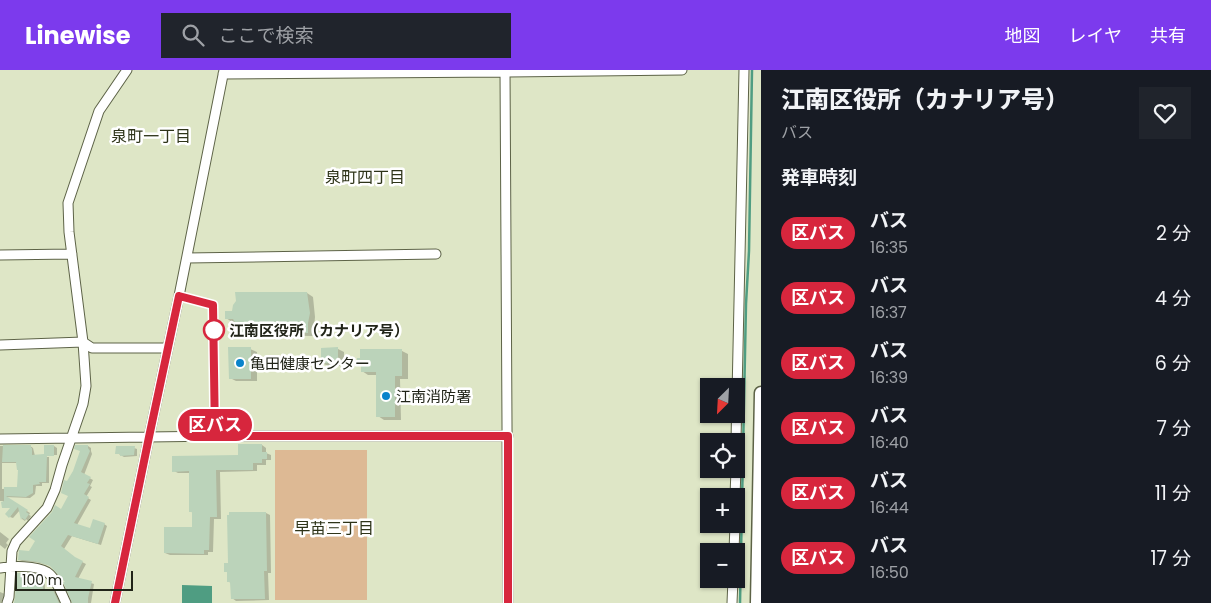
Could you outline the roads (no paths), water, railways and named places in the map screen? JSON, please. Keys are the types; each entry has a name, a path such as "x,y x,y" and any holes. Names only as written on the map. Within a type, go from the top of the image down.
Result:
{"highway":[{"path":"757,603 761,393"}],"street":[{"path":"7,603 12,551 16,542 47,508 55,490 83,404 86,386 83,342 69,232 68,203 99,111 126,70"},
{"path":"115,603 224,72 682,70"},
{"path":"736,433 744,70"},
{"path":"505,71 508,603"},
{"path":"0,255 72,254"},
{"path":"186,258 436,254"},
{"path":"0,345 83,342 92,348 168,348"},
{"path":"0,439 508,436"},
{"path":"0,568 11,566 37,568 48,572 57,584 66,603"},
{"path":"732,603 733,588"}],"waterway":[{"path":"740,603 752,70"}],"place":[{"name":"江南区役所（カナリア号）","path":"214,330"},
{"name":"亀田健康センター","path":"240,363"},
{"name":"江南消防署","path":"386,396"}],"district":[{"name":"泉町一丁目","path":"151,136"},
{"name":"泉町四丁目","path":"365,177"},
{"name":"早苗三丁目","path":"334,528"}]}
